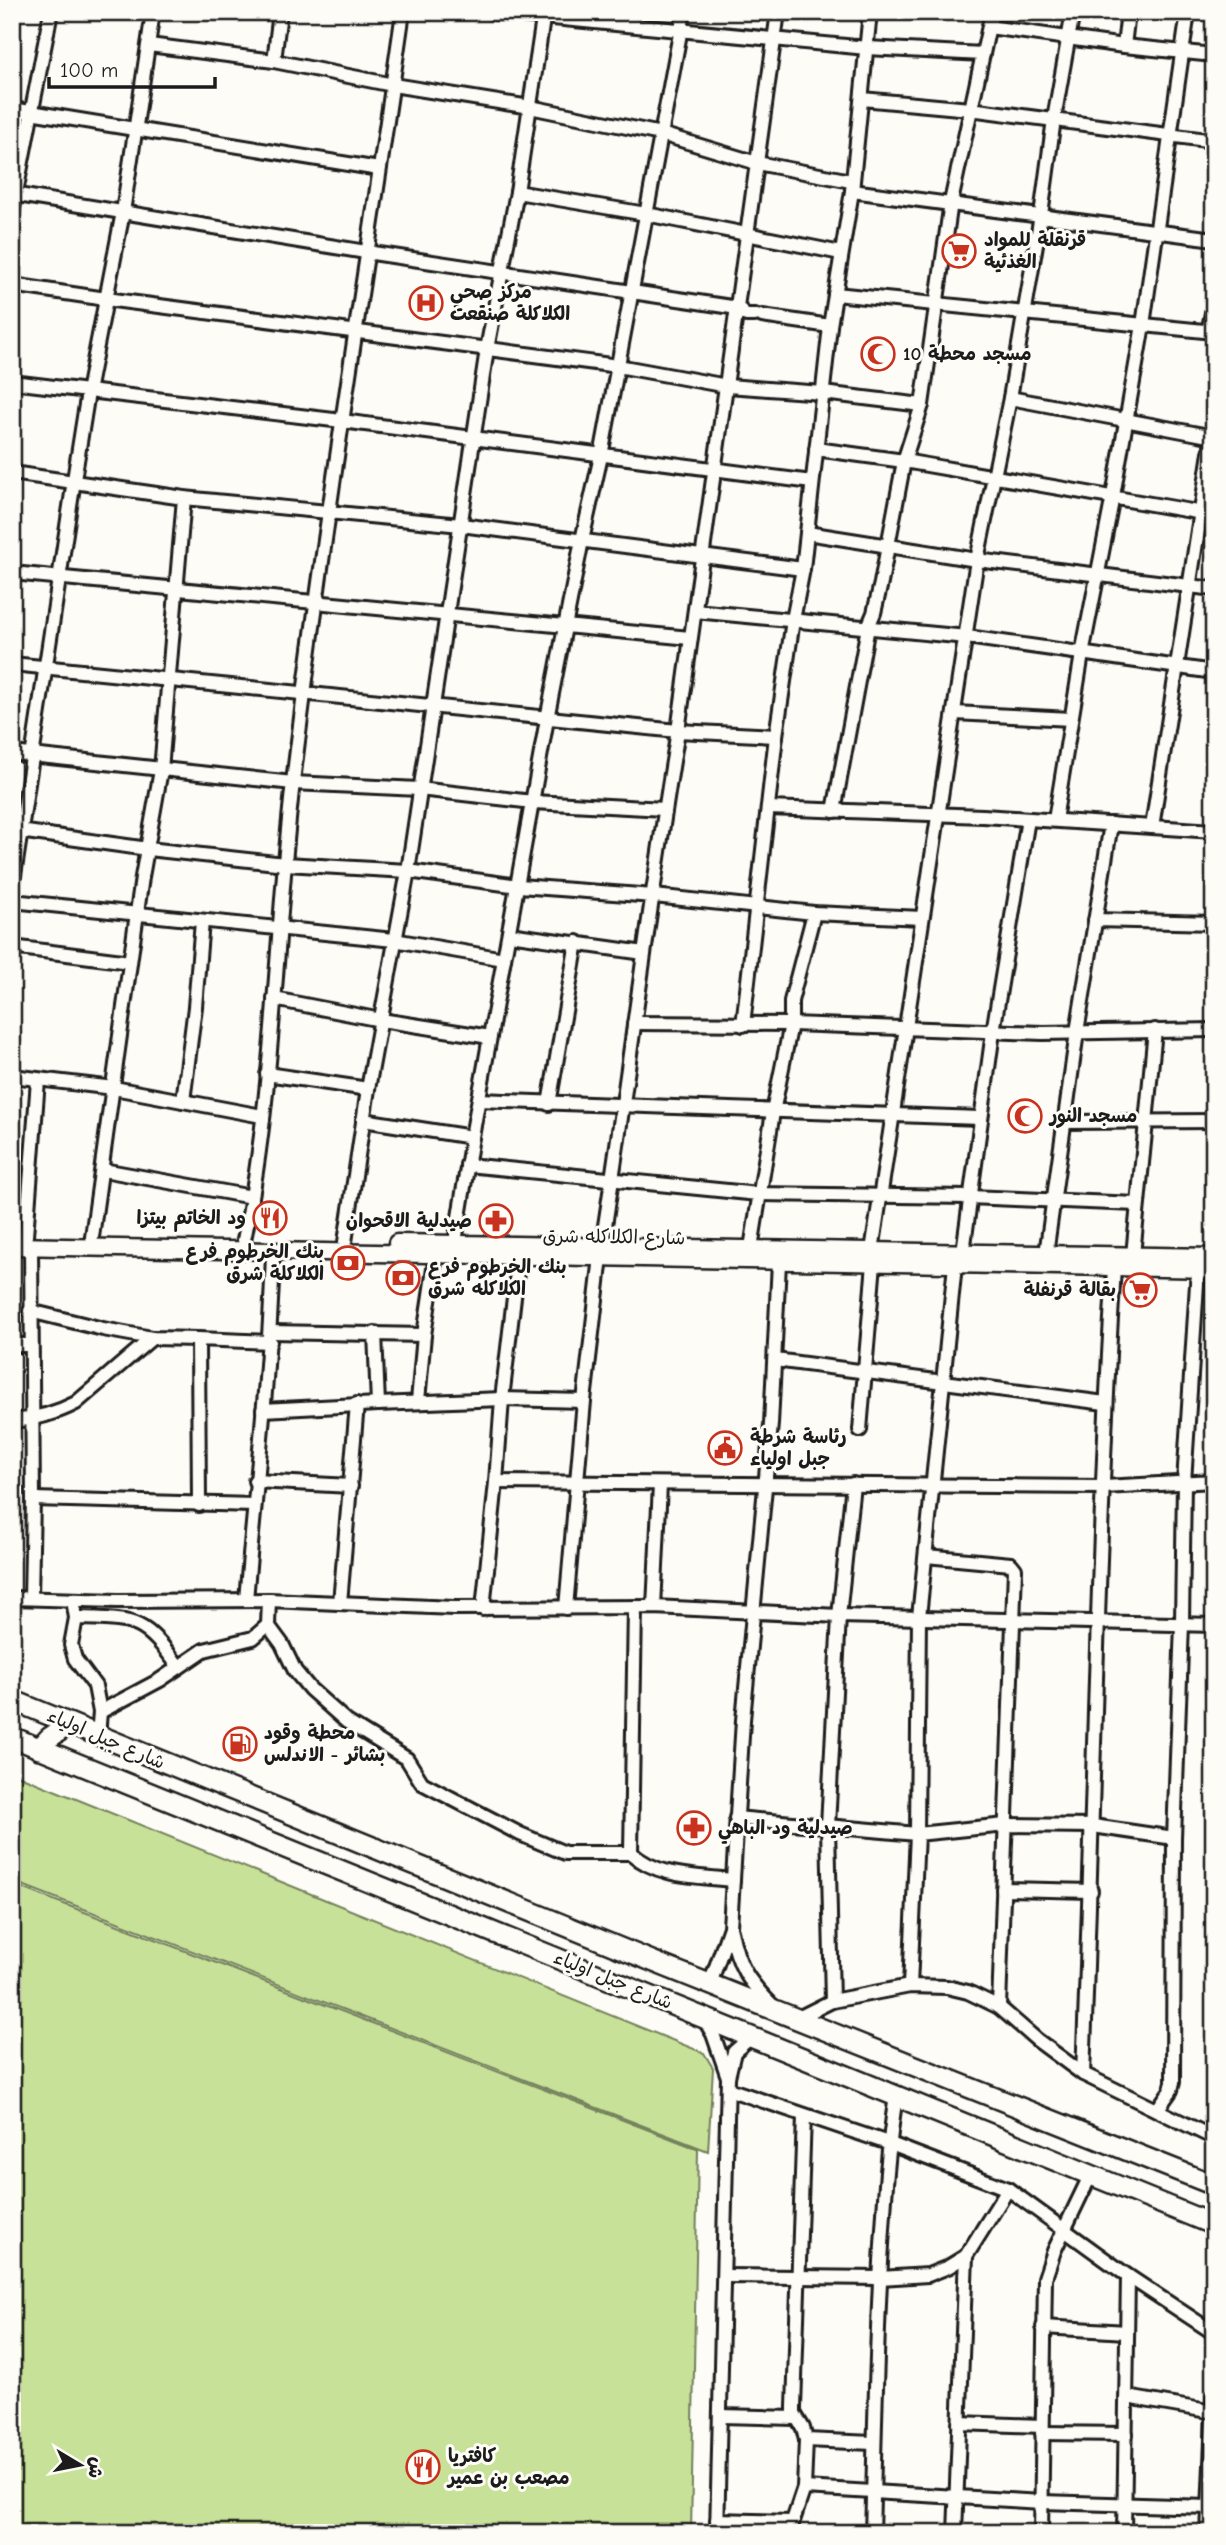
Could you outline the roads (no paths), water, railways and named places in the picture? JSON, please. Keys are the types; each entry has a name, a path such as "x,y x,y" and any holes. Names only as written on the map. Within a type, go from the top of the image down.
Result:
{"highway":[{"name":"شارع جبل اولياء","path":"16,1708 70,1724 1041,2118 1214,2185"},
{"path":"39,1749 48,1738 70,1724"},
{"name":"شارع جبل اولياء","path":"12,1737 1214,2225"}],"street":[{"path":"12,213 51,12"},
{"path":"12,889 17,831 34,756 58,578 88,392 123,212 153,12"},
{"path":"274,61 280,12"},
{"path":"244,1240 253,1198 267,1074 293,783 354,332 403,12"},
{"path":"491,12 867,48 983,54"},
{"path":"455,1242 547,719 601,456 684,12"},
{"path":"566,1608 584,1401 601,1251 678,731 778,12"},
{"path":"744,1025 776,736 803,569 830,326 862,99 870,12"},
{"path":"835,811 868,627 874,612 889,544 904,461 922,404 951,202 992,12"},
{"path":"860,1430 873,1257 905,1029 977,559 1010,398 1073,12"},
{"path":"1124,46 1128,12"},
{"path":"1055,821 1082,654 1114,496 1143,326 1188,12"},
{"path":"345,1242 368,1089 408,870 475,439 486,349 516,192 543,15"},
{"path":"989,27 1124,46 1214,55"},
{"path":"149,45 274,61 393,85 530,107 661,134 757,163 851,186 1214,239"},
{"path":"862,99 1054,119 1214,141"},
{"path":"12,109 379,169"},
{"path":"516,192 646,214 841,253"},
{"path":"14,195 738,308 746,315 830,326"},
{"path":"12,285 618,366 727,386 922,404"},
{"path":"835,293 1211,332 1214,304"},
{"path":"12,382 342,421 812,482"},
{"path":"1010,398 1126,422 1213,433 1152,827"},
{"path":"816,450 996,476 1214,515"},
{"path":"12,473 184,498 461,525 803,569"},
{"path":"92,1237 130,962 161,770 184,498"},
{"path":"807,533 977,559 1214,589"},
{"path":"12,573 690,638"},
{"path":"695,611 967,637 1214,671"},
{"path":"12,664 547,719 678,731 776,736"},
{"path":"955,713 1071,719"},
{"path":"12,754 293,783 419,789 533,802 665,809"},
{"path":"768,808 938,814 1214,831"},
{"path":"910,1986 917,1833 919,1617 959,1258 1028,819"},
{"path":"1046,1254 1077,1032 1111,824"},
{"path":"17,831 285,864 408,870 519,886 654,896 814,913 922,918"},
{"path":"12,901 394,940 504,959"},
{"path":"751,1248 758,1194 791,1024 790,1001 814,913"},
{"path":"1095,920 1214,923"},
{"path":"183,1101 202,921"},
{"path":"509,934 644,953"},
{"path":"549,1104 577,942"},
{"path":"12,947 130,962"},
{"path":"274,999 381,1020 491,1037"},
{"path":"634,1023 791,1024 993,1032 1214,1030"},
{"path":"1133,1255 1155,1030"},
{"path":"267,1074 368,1089"},
{"path":"12,1076 114,1088 262,1116"},
{"path":"31,1598 31,1345 23,1239 38,1080"},
{"path":"479,1100 980,1118"},
{"path":"363,1120 472,1137"},
{"path":"1064,1122 1214,1121"},
{"path":"467,1165 758,1194 969,1197 1137,1204"},
{"path":"103,1170 253,1198"},
{"name":"شارع الكلاكله شرق","path":"12,1246 23,1239 92,1237 455,1242 779,1262 873,1257"},
{"name":"شارع الكلاكله شرق","path":"23,1239 273,1251 436,1255 751,1248 873,1257 959,1258 1114,1268 1206,1269"},
{"path":"246,1600 270,1337 273,1251"},
{"name":"شارع الكلاكله شرق","path":"959,1258 1046,1254 1214,1257"},
{"path":"418,1401 424,1335 436,1255"},
{"path":"482,1609 519,1255"},
{"path":"710,1984 730,1927 752,1611 766,1484 779,1262"},
{"path":"1083,2074 1105,1403 1114,1268"},
{"path":"1157,2110 1171,2090 1173,2082 1174,1838 1184,1482 1206,1269"},
{"path":"30,1311 152,1338 375,1333 424,1335"},
{"path":"375,1333 378,1404"},
{"path":"12,1421 32,1419 62,1411 76,1404 152,1338"},
{"path":"198,1339 199,1505"},
{"path":"12,1345 31,1345"},
{"path":"775,1360 1105,1403"},
{"path":"263,1409 418,1401 584,1401"},
{"path":"340,1603 356,1404"},
{"path":"255,1481 351,1486"},
{"path":"496,1482 1104,1488 1214,1481"},
{"path":"832,2001 828,1826 839,1616 853,1484"},
{"path":"654,1607 660,1485"},
{"path":"33,1499 254,1505"},
{"path":"926,1556 1014,1566 999,2007"},
{"path":"12,1598 269,1600 482,1609 654,1607 839,1616 1214,1625"},
{"path":"73,1600 76,1618 71,1645 75,1659 95,1686 100,1712 98,1736"},
{"path":"269,1600 268,1625 282,1644 295,1671 310,1689 347,1722 407,1759 422,1783 520,1834 565,1853 631,1853 641,1862 662,1871 733,1880"},
{"path":"631,1853 635,1607"},
{"path":"76,1618 121,1620 145,1627 179,1667"},
{"path":"100,1712 204,1650 253,1638 268,1625"},
{"path":"736,1818 917,1833 1006,1825 1093,1826 1174,1838"},
{"path":"1003,1889 1091,1891"},
{"path":"730,1927 736,1955 743,1971 750,1983 775,2008"},
{"path":"797,2018 832,2001 910,1986 947,1987 968,1992 999,2007 1037,2040 1083,2074 1214,2138"},
{"path":"702,2017 713,2034 728,2083 804,2116 888,2143 1008,2189 1128,2276 1214,2333"},
{"path":"751,2037 734,2052 728,2083 717,2527 790,2527 804,2488 806,2440 794,2407 804,2116"},
{"path":"872,2533 880,2278 888,2143 896,2096"},
{"path":"1041,2533 1045,2278 1064,2228 1090,2176"},
{"path":"724,2276 880,2278 928,2275 966,2256 1008,2189"},
{"path":"955,2533 966,2256"},
{"path":"1124,2533 1128,2276"},
{"path":"1043,2326 1127,2332"},
{"path":"1208,2533 1214,2396"},
{"path":"1127,2397 1213,2412"},
{"path":"720,2416 796,2418"},
{"path":"959,2423 1126,2434"},
{"path":"806,2440 873,2443"},
{"path":"804,2488 1042,2502 1209,2507"}],"place":[{"name":"قرنقلة للمواد الغذئية","path":"959,251"},
{"name":"مركز صحي الكلاكلة صنقعت","path":"426,303"},
{"name":"مسجد محطة 10","path":"878,354"},
{"name":"مسجد النور","path":"1025,1116"},
{"name":"ود الخاتم بيتزا","path":"270,1218"},
{"name":"صيدلية الاقحوان","path":"496,1221"},
{"name":"بنك الخرطوم فرع الكلاكلة شرق","path":"348,1263"},
{"name":"بنك الخرطوم فرع الكلاكله شرق","path":"403,1278"},
{"name":"بقالة قرنفلة","path":"1140,1290"},
{"name":"رئاسة شرطة جبل اولياء","path":"725,1448"},
{"name":"محطة وقود بشائر - الاندلس","path":"240,1744"},
{"name":"صيدلية ود الباهي","path":"694,1828"},
{"name":"كافتريا مصعب بن عمير","path":"423,2467"}]}
